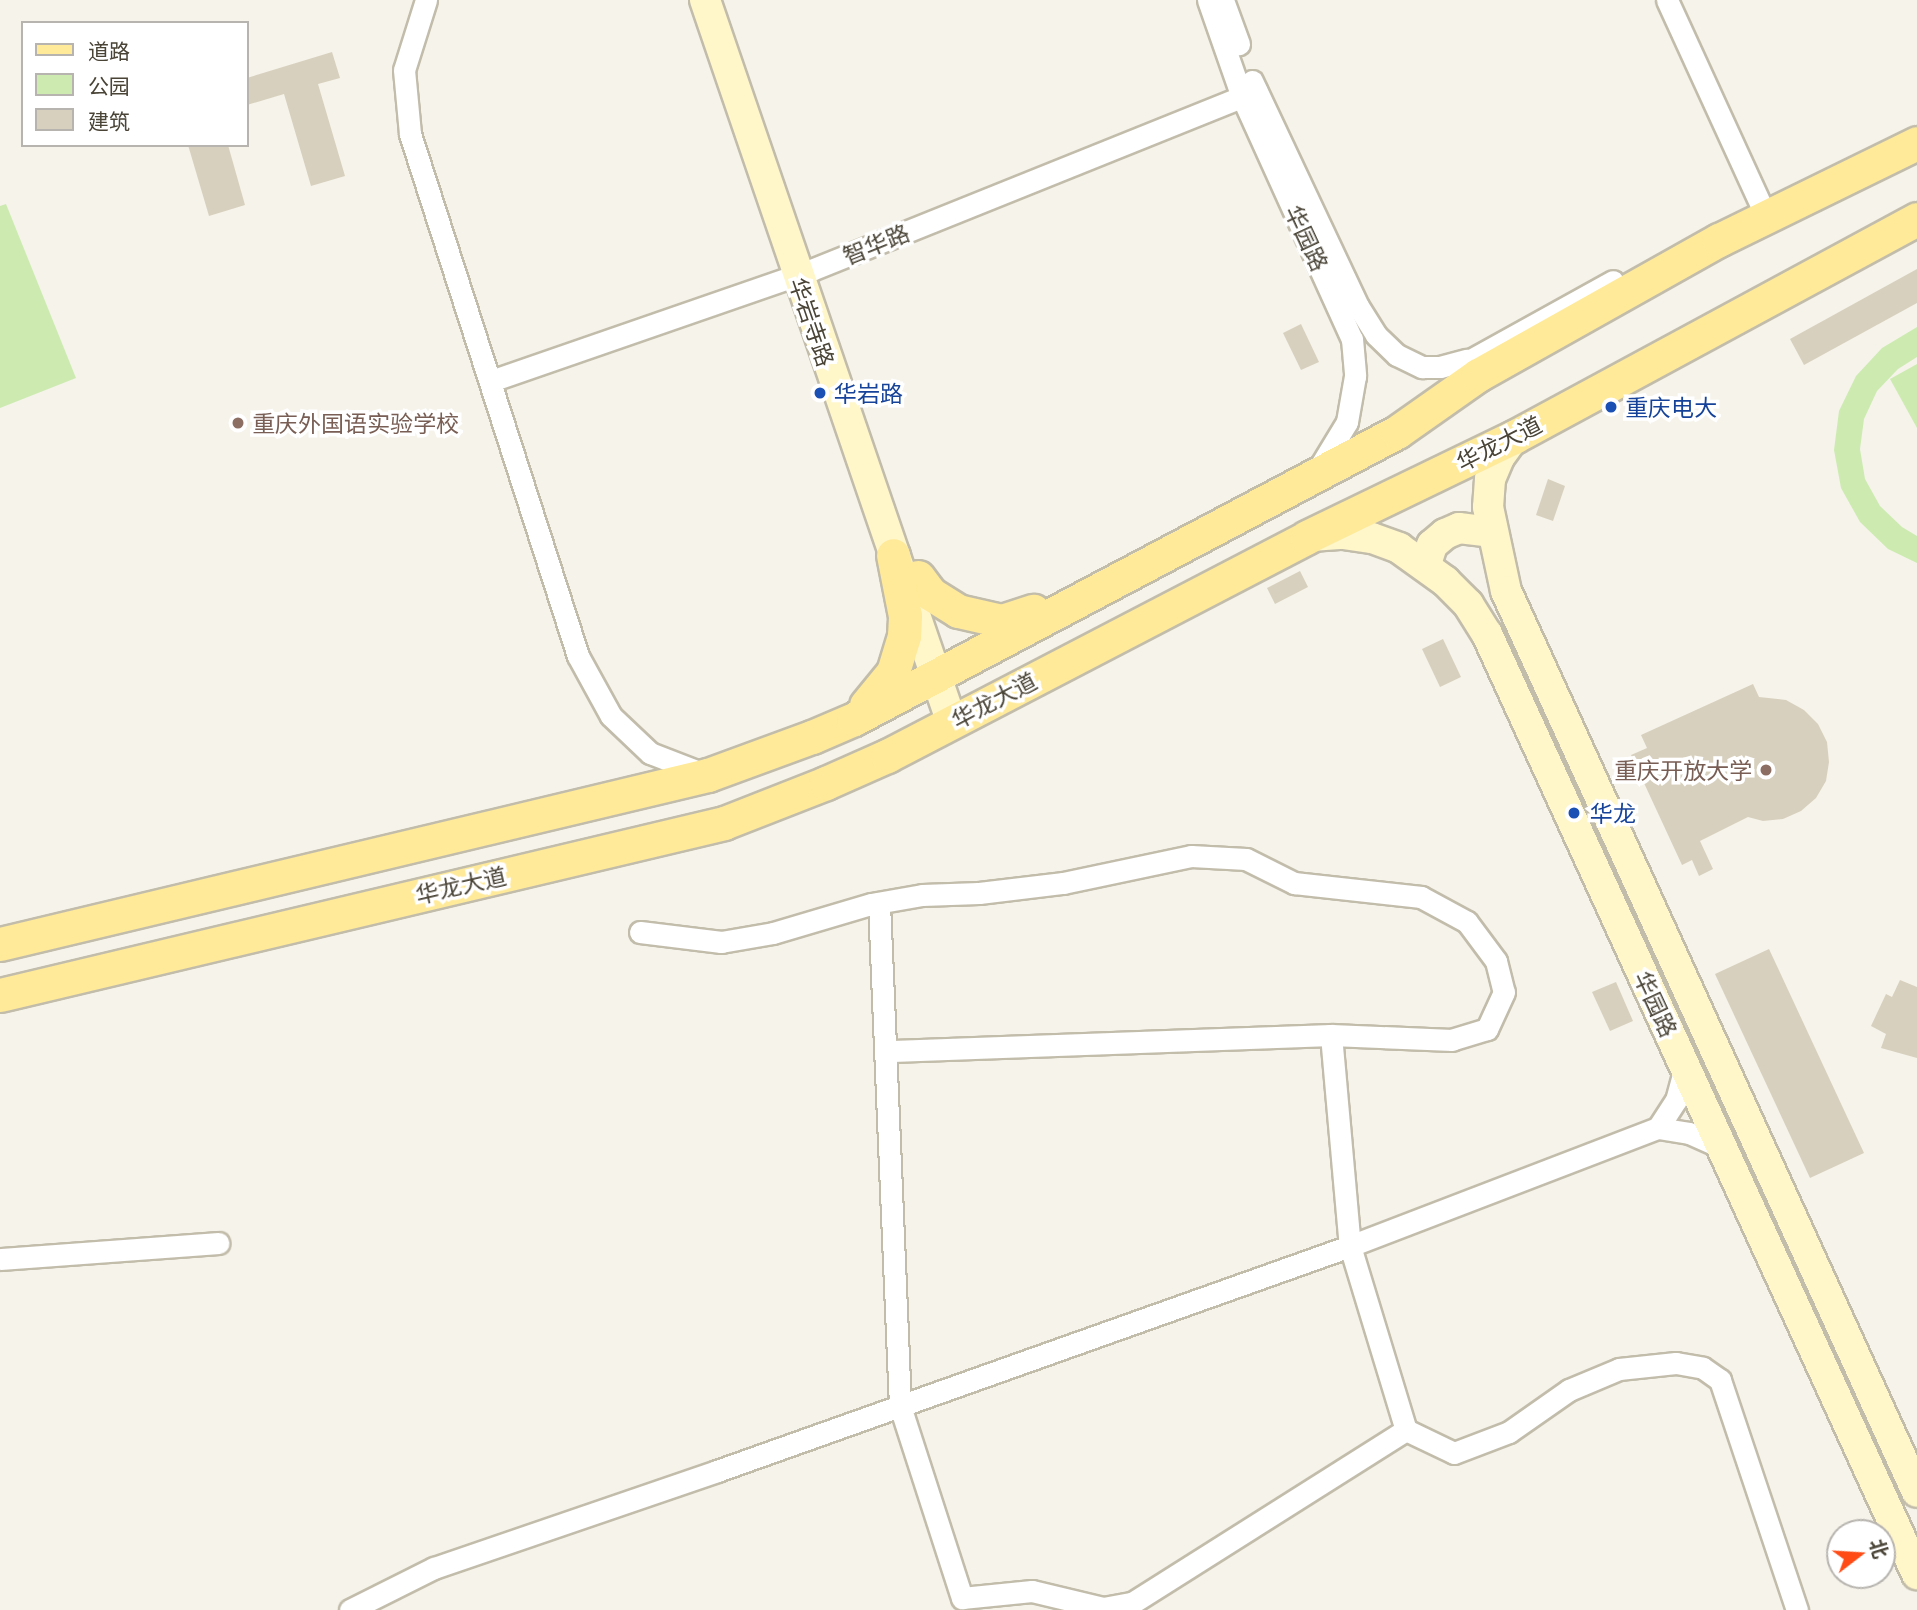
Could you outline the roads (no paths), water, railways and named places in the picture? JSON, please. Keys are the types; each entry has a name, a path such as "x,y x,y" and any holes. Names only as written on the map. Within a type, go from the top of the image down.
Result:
{"main road":[{"name":"华岩寺路","path":"705,0 803,272 918,577 942,671"},
{"name":"华岩寺路","path":"721,0 803,272 893,555 960,718"},
{"path":"0,944 708,775 854,719 1397,432 1478,375 1719,240 1917,143"},
{"name":"华龙大道","path":"0,995 724,823 887,756 1307,537 1514,437 1917,219"},
{"name":"华园路","path":"1514,437 1499,458 1490,479 1488,507 1491,532 1506,591 1917,1492"},
{"path":"1426,564 1432,545 1445,534 1459,528 1491,532"},
{"name":"华园路","path":"1307,537 1343,534 1372,538 1399,548 1426,564 1468,604 1487,634 1917,1574"},
{"path":"854,719 883,686 900,656 905,616 893,555"},
{"path":"918,577 944,604 979,617 1002,621 1118,580"}],"street":[{"path":"426,0 404,70 410,134 578,656 611,716 650,753 708,775"},
{"name":"华园路","path":"1208,0 1352,339 1355,376 1348,422 1313,476"},
{"name":"华园路","path":"1223,0 1249,94 1358,306 1376,335 1397,355 1422,367 1440,367 1467,360"},
{"path":"1668,0 1766,216"},
{"name":"智华路","path":"491,381 803,272 1249,94"},
{"path":"1397,432 1444,377 1467,360 1638,268 1719,240"},
{"path":"640,932 721,942 773,933 879,903 922,895 979,893 1063,883 1191,856 1246,859 1294,883 1421,897 1467,922 1496,961 1504,992 1487,1029 1452,1040 1331,1035 886,1051"},
{"path":"879,903 900,1406 962,1598 1032,1591 1103,1608 1132,1603 1406,1430"},
{"path":"1331,1035 1350,1245 1406,1430 1454,1453 1509,1432 1569,1390 1619,1369 1676,1363 1703,1368 1720,1381 1743,1441 1797,1610"},
{"path":"1658,1128 1676,1100 1685,1067"},
{"path":"350,1610 434,1568 900,1406 1350,1245 1658,1128 1689,1133 1721,1147"},
{"path":"0,1259 218,1243"}],"place":[{"name":"华岩路","path":"820,393"},
{"name":"重庆电大","path":"1611,407"},
{"name":"重庆外国语实验学校","path":"238,423"},
{"name":"重庆开放大学","path":"1766,770"},
{"name":"华龙","path":"1574,813"}]}
